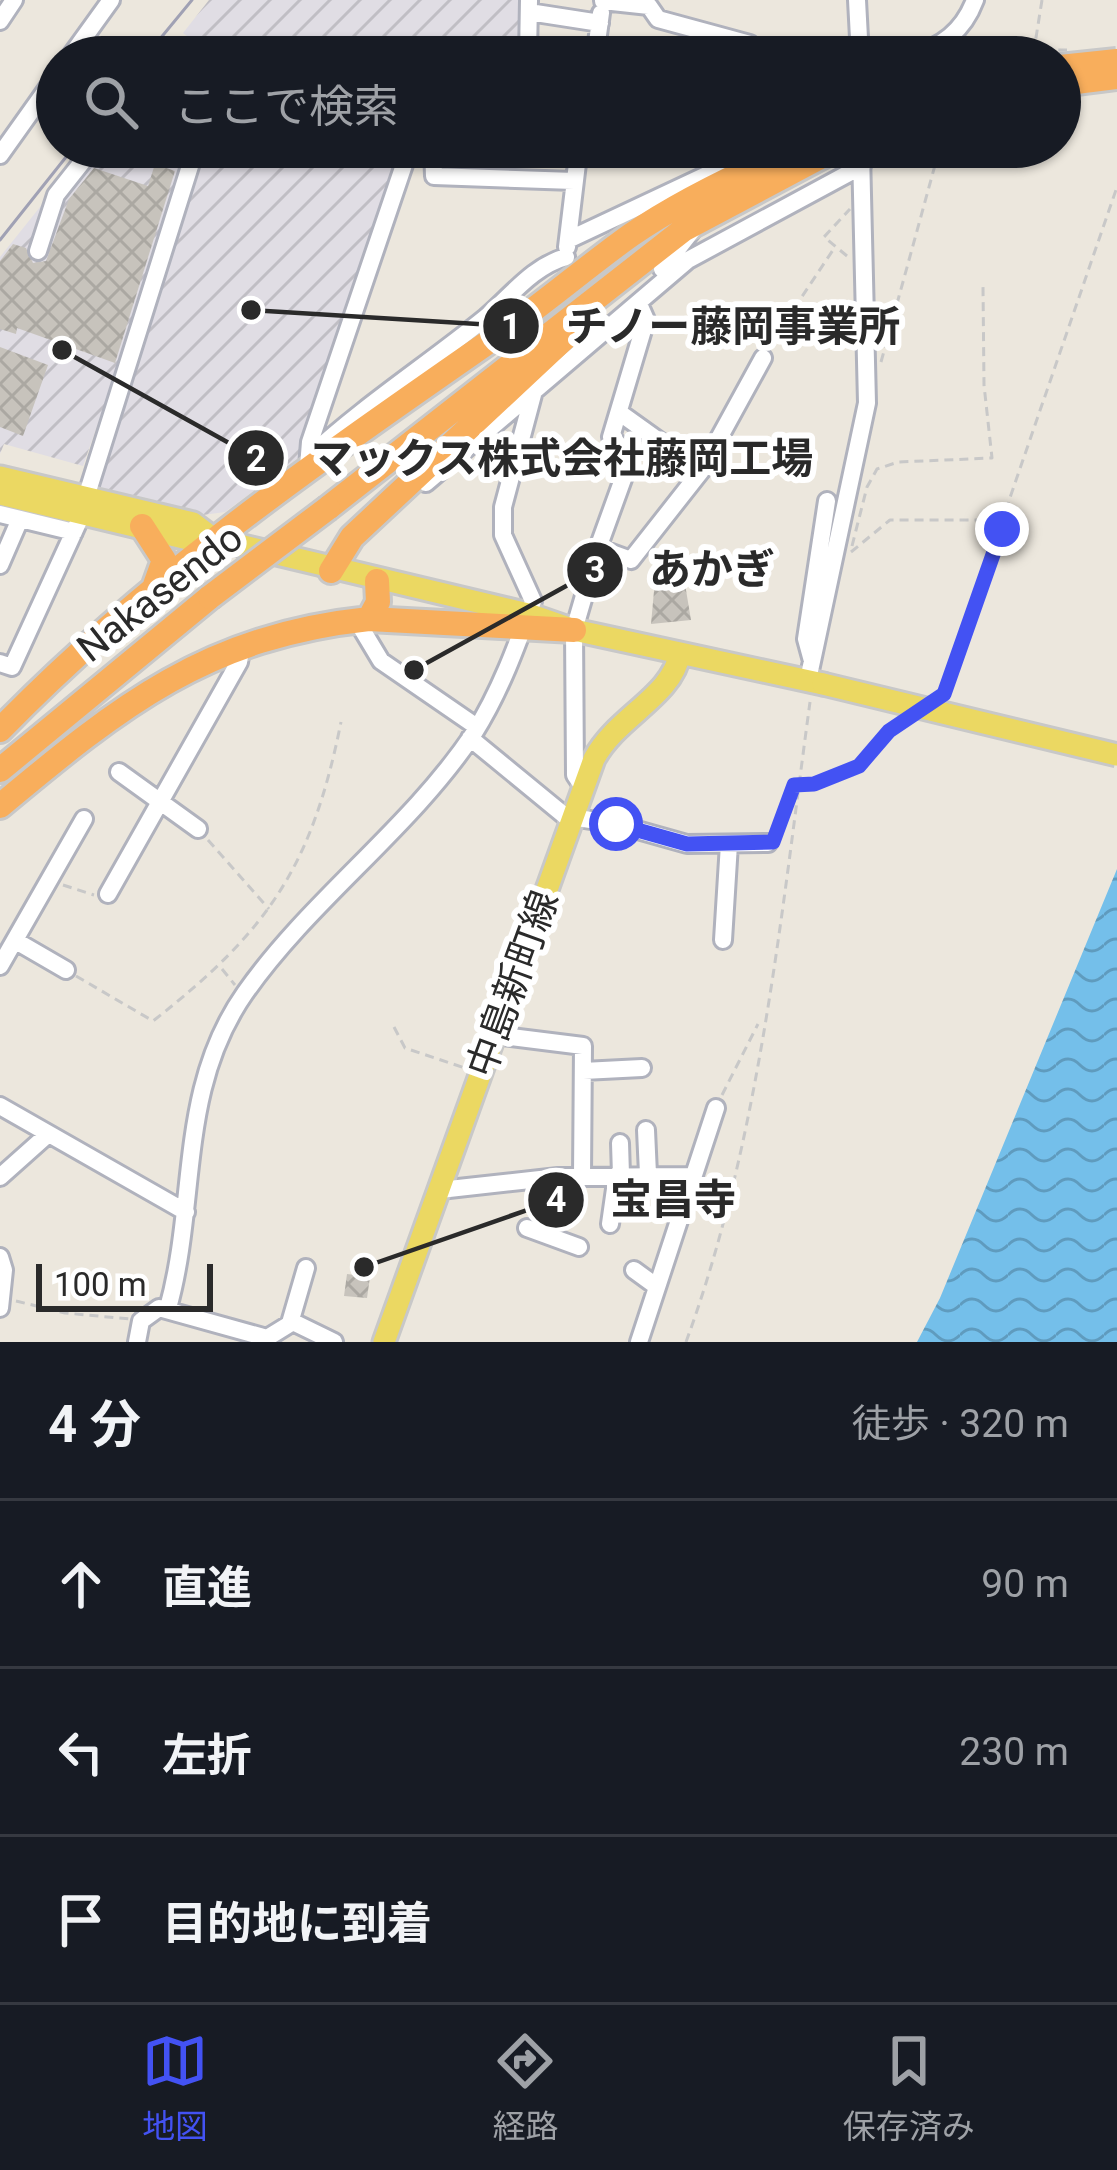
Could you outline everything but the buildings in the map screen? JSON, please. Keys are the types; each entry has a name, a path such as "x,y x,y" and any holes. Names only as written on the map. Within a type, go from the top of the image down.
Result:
{"highway":[{"path":"1081,65 1117,61"},
{"path":"1081,81 1117,77"},
{"path":"0,730 154,587 309,461 526,317 633,234 747,168"},
{"name":"Nakasendo","path":"320,505 595,275 756,168"},
{"name":"Nakasendo","path":"0,753 691,224 825,168"},
{"path":"332,571 352,537 691,224"},
{"path":"142,526 164,560 154,587"},
{"path":"363,620 377,602 376,580"},
{"name":"Nakasendo","path":"0,770 205,594"},
{"path":"0,806 97,728 214,656 242,644 363,620 526,621 574,630"}],"main road":[{"path":"0,477 80,514 193,523 214,538"},
{"path":"0,494 188,539 214,538 526,621"},
{"path":"574,630 1117,755"},
{"name":"中島新町線","path":"384,1342 583,787 614,728 671,681 680,653"}],"street":[{"path":"0,21 14,0"},
{"path":"85,36 111,0"},
{"path":"857,0 859,36"},
{"path":"952,36 975,0"},
{"path":"598,36 604,1 649,6 658,19 721,36"},
{"path":"528,36 529,6 600,22"},
{"path":"0,154 36,104"},
{"path":"38,250 56,195 77,168"},
{"path":"0,663 11,668 80,514 191,168"},
{"path":"309,461 403,168"},
{"path":"434,168 434,176 574,181"},
{"path":"568,254 576,168"},
{"path":"309,461 391,385 470,329 524,282 568,254 745,168"},
{"path":"370,530 534,391 594,332 633,308 688,260 835,168"},
{"path":"813,682 867,403 863,203 856,168"},
{"path":"633,308 685,244 691,224"},
{"path":"583,787 574,775 574,630 631,457 611,436 646,320 633,308"},
{"path":"598,548 631,560 701,471 763,358"},
{"path":"168,1308 186,1212 196,1100 244,994 474,733 526,621 533,601 503,536 503,507 534,391"},
{"path":"620,413 701,471"},
{"path":"813,682 806,639 827,501"},
{"path":"0,514 20,519 80,514"},
{"path":"0,565 20,519"},
{"path":"363,620 381,661 572,818 687,844 768,842"},
{"path":"108,894 239,662 242,644"},
{"path":"0,821 130,715 209,670 214,656"},
{"path":"119,772 198,829"},
{"path":"0,966 84,819"},
{"path":"723,940 728,844"},
{"path":"16,941 66,970"},
{"path":"495,1035 583,1046 582,1176"},
{"path":"583,1071 642,1068"},
{"path":"0,1106 186,1212"},
{"path":"639,1342 689,1176 716,1108"},
{"path":"646,1130 648,1174"},
{"path":"0,1177 46,1136"},
{"path":"610,1224 620,1143"},
{"path":"440,1190 558,1177 689,1176"},
{"path":"547,1235 558,1177"},
{"path":"527,1228 579,1247"},
{"path":"0,1257 1,1303"},
{"path":"137,1342 141,1321 149,1312 168,1308 237,1336 274,1337 290,1323 306,1268"},
{"path":"634,1270 656,1286"},
{"path":"290,1323 334,1342"}],"path":[{"path":"879,367 934,168"},
{"path":"926,706 944,694 1117,187"},
{"path":"853,260 824,237 844,212 863,203"},
{"path":"763,358 834,248"},
{"path":"983,287 984,386 992,458 898,463 877,469 867,487 850,554 890,520 1005,520"},
{"path":"844,336 856,314"},
{"path":"686,1342 729,1200 762,1021 813,682"},
{"path":"768,842 773,842 790,790 799,783 814,784 859,766 908,719"},
{"path":"66,970 153,1021 221,968 271,910 294,872 326,793 341,722"},
{"path":"198,829 271,910"},
{"path":"49,880 92,896 108,894"},
{"path":"221,968 244,994"},
{"path":"716,1108 762,1021"},
{"path":"394,1027 405,1048 481,1073"},
{"path":"1,1303 141,1321"}],"shaded area":[{"path":"209,0 520,0 521,36 183,33"},
{"path":"71,168 187,168 83,466 4,444 0,454 0,257"},
{"path":"201,168 399,168 300,457 225,512 203,515 104,491 95,478"}],"water":[{"path":"1117,869 1117,1342 917,1342 940,1298"}],"tunnel":[{"path":"570,265 590,325"}],"railway":[{"path":"162,36 192,0"},
{"path":"0,240 57,168"}],"place":[{"name":"チノー藤岡事業所","path":"251,310"},
{"name":"マックス株式会社藤岡工場","path":"62,350"},
{"name":"あかぎ","path":"414,670"},
{"name":"宝昌寺","path":"364,1267"}],"route":[{"path":"616,824 687,844 773,842 794,785 814,784 859,766 889,731 944,694 1002,529"}]}
